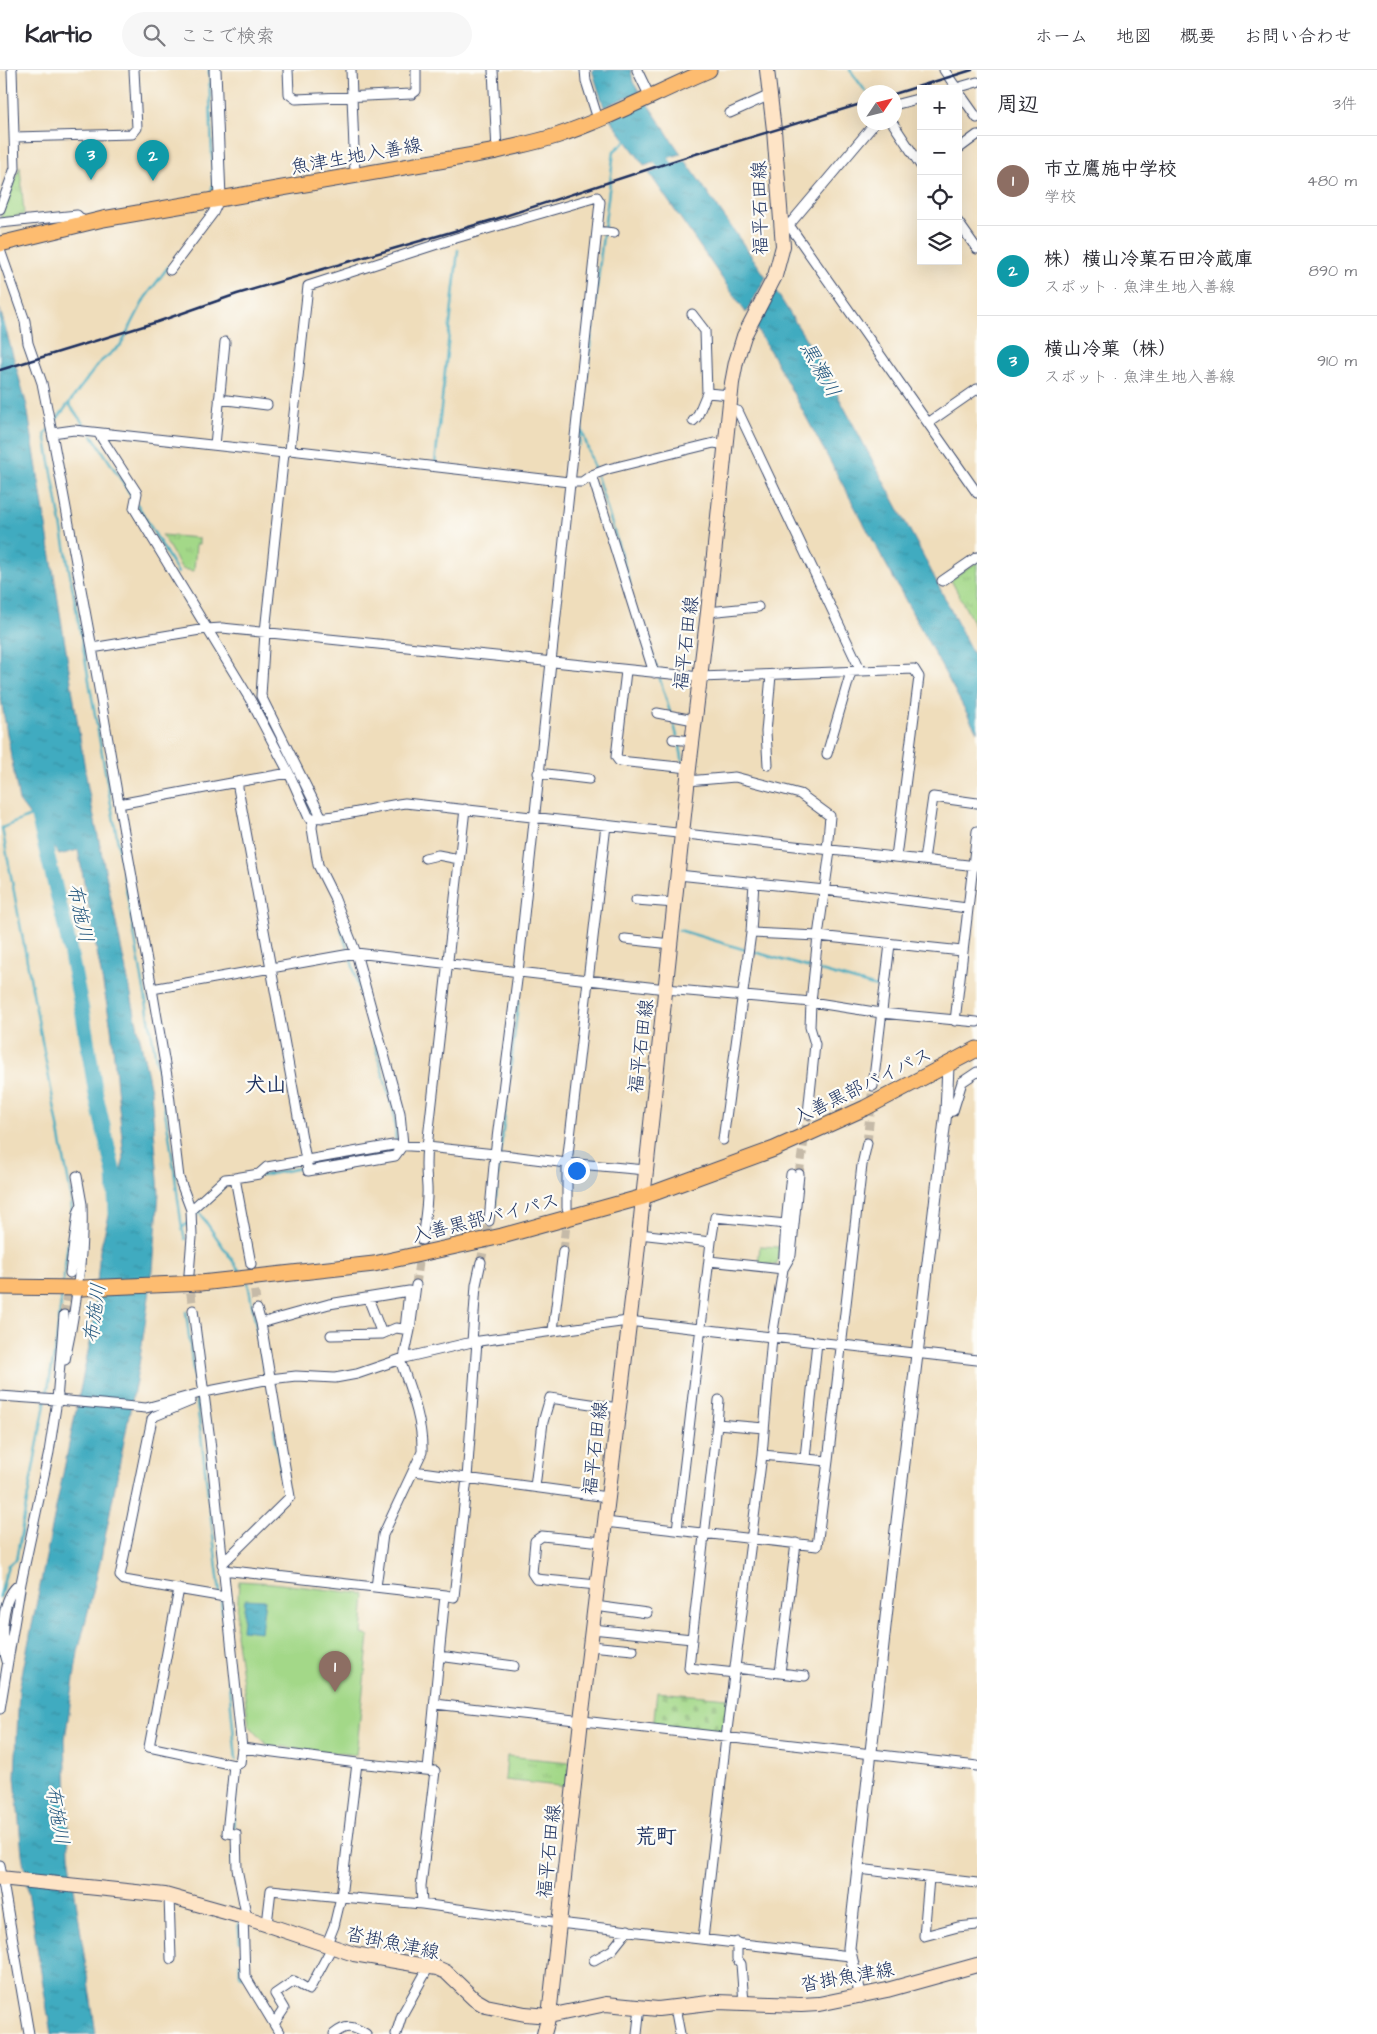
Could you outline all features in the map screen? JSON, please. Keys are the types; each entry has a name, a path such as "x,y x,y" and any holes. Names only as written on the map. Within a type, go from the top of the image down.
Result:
{"main road":[{"name":"魚津生地入善線","path":"1,246 85,223 497,151 558,135 709,70"},
{"name":"福平石田線","path":"544,2034 549,2016 581,1720 639,1234 730,402 736,362 744,336 775,276 783,246 785,226 767,70"},
{"name":"入善黒部バイパス","path":"0,1287 80,1287 374,1264 494,1238 642,1197 774,1149 865,1108 948,1066 977,1049"},
{"name":"沓掛魚津線","path":"0,1874 169,1896 267,1924 329,1947 382,1960 428,1965 446,1972 474,1999 486,2006 525,2014 549,2016 606,2004 658,2009 717,2002 820,2004 861,1997 977,1965"}],"street":[{"path":"0,209 16,168 12,70"},
{"path":"14,137 132,134 137,128 134,70"},
{"path":"170,270 213,213 220,198 215,70"},
{"path":"288,70 289,94 296,100 412,94 416,91 416,70"},
{"path":"351,70 355,175"},
{"path":"493,70 497,151"},
{"path":"585,70 586,81 602,117"},
{"path":"637,70 648,96"},
{"path":"944,70 953,85"},
{"path":"962,87 977,82"},
{"path":"730,113 770,96"},
{"path":"962,97 977,118"},
{"path":"902,103 917,99"},
{"path":"869,130 785,226 977,493"},
{"path":"897,130 917,160"},
{"path":"962,146 977,135"},
{"path":"322,818 261,696 265,632 308,286 456,238 597,197 600,202 518,972 495,1154 489,1221"},
{"path":"0,223 77,215 85,223"},
{"path":"962,228 977,249"},
{"path":"596,231 614,233"},
{"path":"1,246 25,321 28,343 42,383 52,432 167,1076 179,1178 190,1210 195,1278"},
{"path":"692,314 705,331 707,394 697,417 693,421"},
{"path":"215,445 225,342"},
{"path":"928,423 977,388"},
{"path":"707,394 730,402 738,411 861,671"},
{"path":"219,399 267,405"},
{"path":"52,432 74,430 569,482 582,482 592,475 608,469 714,443 726,445"},
{"path":"99,434 137,493 134,508 251,701 289,773 310,818 322,818 405,803 975,866"},
{"path":"592,475 654,673"},
{"path":"942,580 977,557"},
{"path":"708,612 758,607"},
{"path":"92,648 222,628 700,677 914,669 919,677 896,857"},
{"path":"626,670 616,757 619,761 688,775 735,777 800,794 830,816 825,890 811,1002 810,1028 816,1044 808,1114"},
{"path":"827,754 851,672"},
{"path":"768,765 766,732 771,675"},
{"path":"656,713 694,720"},
{"path":"673,739 692,741"},
{"path":"538,772 589,778"},
{"path":"119,804 289,773"},
{"path":"237,782 305,1160"},
{"path":"924,860 933,797 977,803"},
{"path":"422,1240 427,1188 424,1168 465,809"},
{"path":"313,818 312,828 318,864 334,897 356,953 400,1112 403,1145"},
{"path":"567,1208 568,1163 606,825"},
{"path":"955,1020 967,908 975,866 977,831"},
{"path":"424,858 438,855 459,859"},
{"path":"678,875 825,890 967,908"},
{"path":"723,1140 751,933 754,882"},
{"path":"636,900 675,903"},
{"path":"751,933 818,936 962,952"},
{"path":"626,939 670,944"},
{"path":"873,1086 890,944"},
{"path":"152,989 356,953 448,965 666,989 811,1002 881,1012 977,1022"},
{"path":"861,1997 850,1956 850,1948 946,1112 948,1066"},
{"path":"946,1112 953,1111 962,1082 977,1072"},
{"path":"604,1522 817,1546 862,1165 867,1143"},
{"path":"190,1210 225,1179 259,1174 266,1167 393,1145 646,1170"},
{"path":"703,1939 762,1454 772,1337 783,1269 786,1224 795,1174 791,1255 783,1269"},
{"path":"0,1709 21,1583 61,1400 80,1287 82,1204 77,1176"},
{"path":"235,1178 251,1264"},
{"path":"70,1273 78,1213 82,1204"},
{"path":"678,1530 715,1217 786,1224"},
{"path":"639,1234 711,1242"},
{"path":"553,1330 563,1251"},
{"path":"710,1261 783,1269"},
{"path":"223,1567 454,1596 467,1478 475,1341 476,1285 481,1262"},
{"path":"376,1587 383,1534 422,1452 416,1405 402,1359 416,1285"},
{"path":"261,1324 320,1306 408,1291 408,1329"},
{"path":"368,1298 382,1334"},
{"path":"223,1567 290,1497 257,1309"},
{"path":"179,1589 149,1747 234,1765 240,1763 242,1748 204,1392 193,1310"},
{"path":"61,1400 64,1315"},
{"path":"0,1396 61,1400 140,1409 204,1392 270,1379 296,1376 335,1378 357,1374 402,1359 475,1341 628,1321 977,1360"},
{"path":"331,1335 382,1334 396,1328 408,1329"},
{"path":"804,1458 817,1342"},
{"path":"190,1396 191,1401 152,1419 120,1576 124,1580 225,1597"},
{"path":"535,1487 543,1422 550,1398 618,1408"},
{"path":"719,1400 689,1668 804,1676"},
{"path":"717,1424 764,1428"},
{"path":"762,1454 828,1460"},
{"path":"414,1471 607,1497"},
{"path":"597,1585 536,1578 532,1573 532,1565 536,1542 542,1536 602,1542"},
{"path":"780,1674 796,1543"},
{"path":"8,1662 4,1653 0,1624 16,1586 21,1583"},
{"path":"428,1770 445,1595"},
{"path":"595,1606 647,1613"},
{"path":"592,1629 692,1639"},
{"path":"590,1646 633,1650"},
{"path":"439,1656 514,1666"},
{"path":"435,1704 977,1766"},
{"path":"242,1748 435,1771 421,1886 422,1904"},
{"path":"274,2024 284,2009 275,1994 294,1981 309,1990 329,1947 341,1897 357,1763"},
{"path":"234,1765 227,1833 236,1834 237,1869 244,1917 245,1976 280,2034"},
{"path":"859,1869 977,1883"},
{"path":"0,1874 29,2034"},
{"path":"929,1878 924,1936 958,1927 977,1925"},
{"path":"267,1924 271,1890 422,1904 850,1956"},
{"path":"169,1896 171,1959"},
{"path":"594,1960 612,1950 628,1930"},
{"path":"737,1942 737,1959 741,1964 744,2003"},
{"path":"396,2034 402,2015 428,1965"},
{"path":"637,2034 640,2006"},
{"path":"675,2007 680,2034"},
{"path":"334,2034 352,2026 366,2034"}],"green space":[{"path":"20,166 24,215 0,219"},
{"path":"162,535 199,538 199,544 196,544 194,571 182,569"},
{"path":"977,562 977,630 951,580"},
{"path":"760,1246 779,1247 777,1265 758,1264"},
{"path":"239,1581 365,1594 362,1634 369,1636 356,1755 267,1745 249,1725 236,1634"},
{"path":"657,1692 728,1698 723,1735 653,1727"},
{"path":"507,1756 569,1762 567,1787 505,1780"}],"water":[{"path":"592,70 631,70 633,82 639,92 604,107"},
{"path":"647,103 681,154 644,165 610,119"},
{"path":"685,160 766,277 746,313 649,173"},
{"path":"776,291 820,362 923,555 977,662 977,732 756,328"},
{"path":"0,309 27,406 88,788 151,1091 159,1193 153,1270 139,1365 100,1563 78,1652 65,1739 69,1854 96,2034 51,2034 22,1854 15,1777 19,1689 93,1327 100,1250 124,1158 111,1027 78,850 59,855 19,801 0,694"},
{"path":"245,1599 265,1600 261,1632 242,1630"}],"waterway":[{"path":"209,70 213,183 211,196"},
{"path":"850,70 861,85"},
{"path":"604,230 614,151 627,140"},
{"name":"黒瀬川","path":"650,143 677,184"},
{"path":"595,471 581,427 603,235"},
{"path":"435,464 458,250"},
{"path":"54,423 99,363 121,345 145,298 168,267"},
{"path":"69,404 87,429"},
{"path":"579,445 581,428"},
{"path":"49,429 45,434 145,995 185,1239"},
{"path":"92,435 133,498"},
{"path":"597,476 630,583"},
{"path":"137,504 178,573"},
{"path":"646,634 670,712"},
{"path":"672,717 677,736"},
{"path":"271,730 311,809 310,813"},
{"path":"679,741 683,763"},
{"name":"布施川","path":"37,813 65,926 83,1015 96,1095 114,1174 116,1214"},
{"path":"33,815 2,828 70,1190 72,1211 63,1282"},
{"path":"341,928 348,951"},
{"path":"679,930 746,950"},
{"path":"751,951 880,988"},
{"path":"350,956 394,1113 396,1142"},
{"path":"494,1219 521,980"},
{"path":"315,1165 395,1150"},
{"path":"261,1176 305,1167"},
{"path":"194,1217 225,1185"},
{"path":"199,1212 241,1273"},
{"path":"182,1228 190,1221"},
{"path":"248,1283 266,1379"},
{"path":"0,1597 8,1565 16,1560 56,1345 62,1292"},
{"path":"186,1312 220,1593"},
{"path":"270,1511 285,1495 274,1429"},
{"path":"221,1599 236,1760"},
{"path":"233,1832 235,1795"},
{"path":"232,1853 233,1867"},
{"path":"238,1921 240,1942"},
{"path":"240,1963 240,1974 242,1977"}],"tunnel":[{"path":"867,1143 873,1086"},
{"path":"799,1174 808,1114"},
{"path":"563,1251 567,1216"},
{"path":"481,1262 489,1221"},
{"path":"416,1285 422,1240"},
{"path":"251,1264 257,1309"},
{"path":"64,1315 70,1273"},
{"path":"189,1279 193,1310"}],"railway":[{"path":"902,92 972,70"},
{"path":"0,370 157,322 237,294 496,219 689,156 857,105"}],"place":[{"name":"横山冷菓（株）","path":"91,180"},
{"name":"株）横山冷菓石田冷蔵庫","path":"153,181"},
{"name":"市立鷹施中学校","path":"335,1692"}],"district":[{"name":"犬山","path":"266,1084"},
{"name":"荒町","path":"656,1836"}]}
